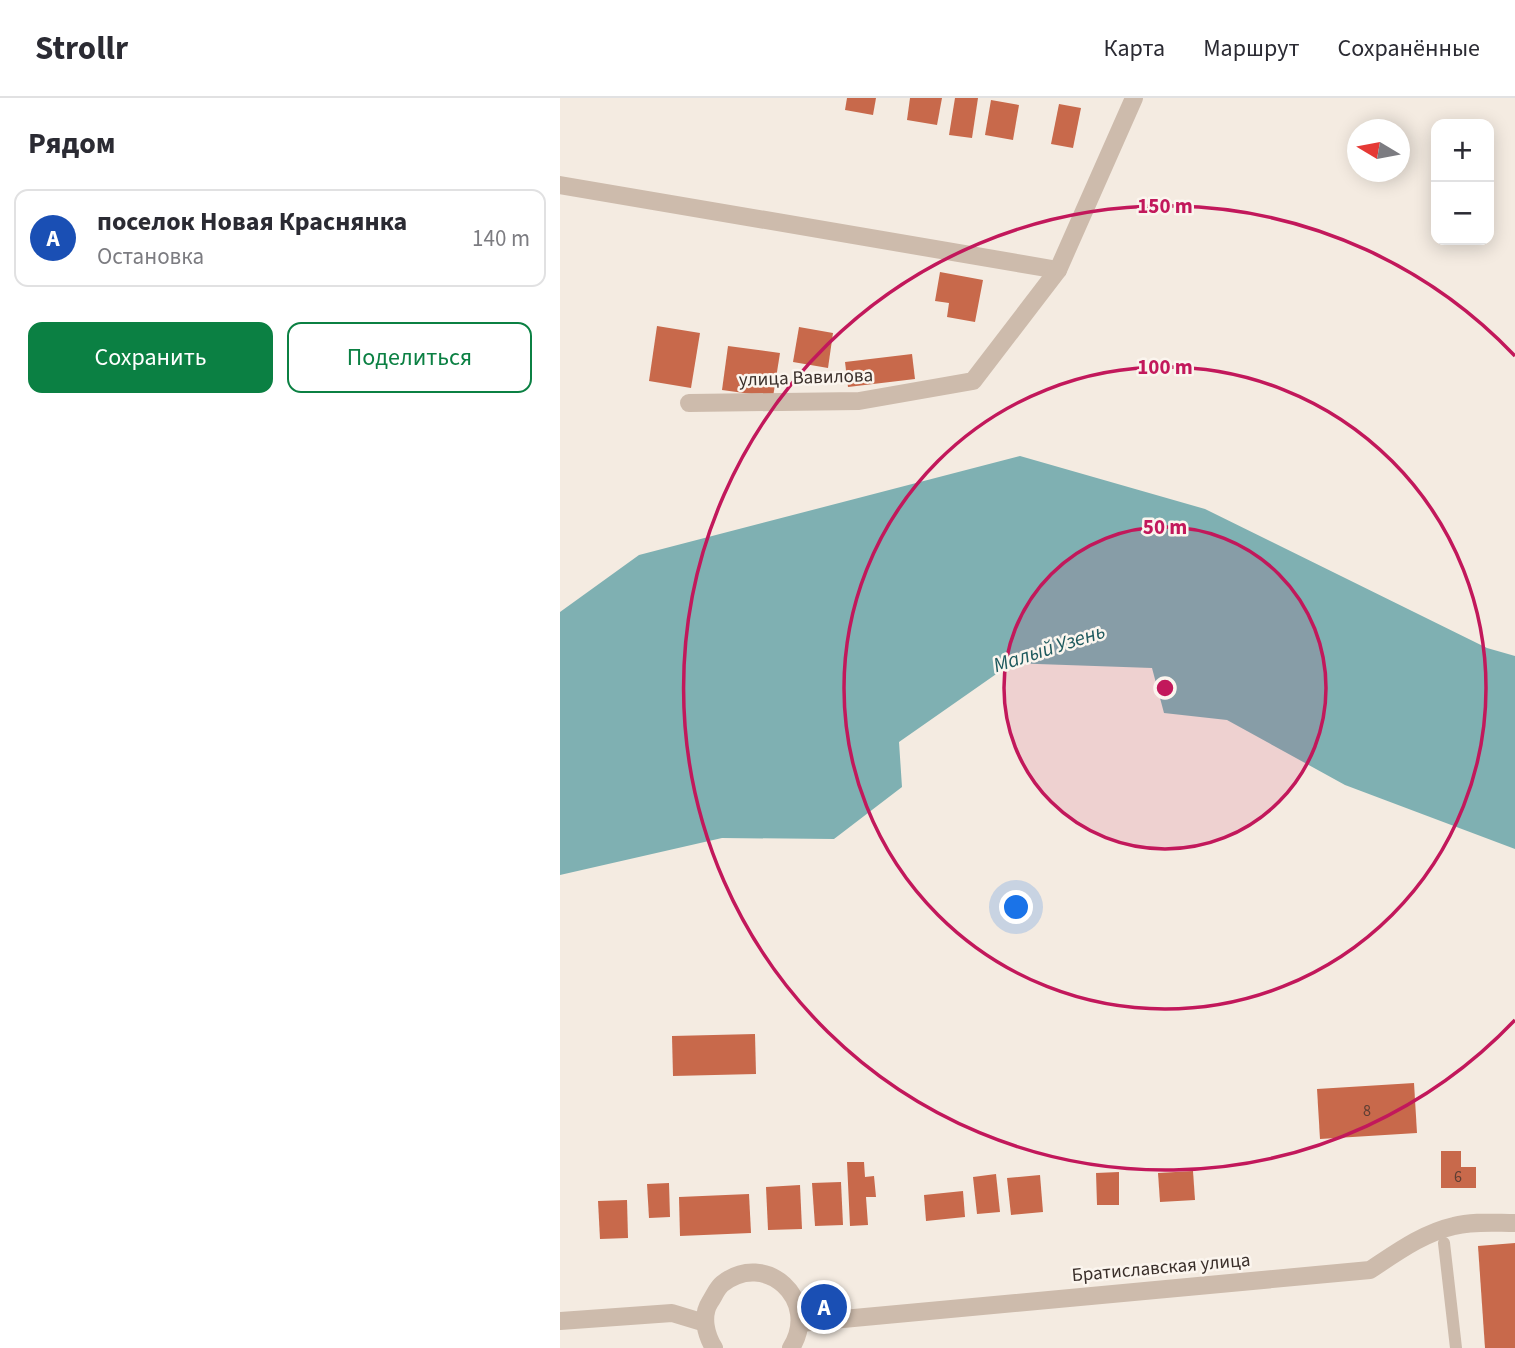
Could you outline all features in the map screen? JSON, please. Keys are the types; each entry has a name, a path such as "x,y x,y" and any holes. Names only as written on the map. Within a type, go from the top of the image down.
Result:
{"street":[{"name":"улица Вавилова","path":"689,403 859,401 973,381 1058,270 1134,98"},
{"path":"560,185 1058,270"},
{"name":"Братиславская улица","path":"800,1323 1370,1270 1423,1237 1454,1226 1515,1223"},
{"path":"714,1348 708,1339 705,1323 707,1307 720,1285 734,1276 751,1272 768,1275 781,1282 793,1294 799,1307 800,1323 797,1339 791,1348"},
{"path":"560,1321 672,1312 705,1323"}],"lane":[{"path":"1444,1243 1456,1348"}],"water":[{"name":"Малый Узень","path":"1020,456 1205,509 1487,648 1515,656 1515,849 1345,785 1227,720 1164,713 1152,668 1012,663 899,742 902,787 834,839 722,838 560,875 560,612 639,555"}],"building":[{"path":"847,98 876,98 873,115 845,110"},
{"path":"910,98 942,98 937,125 907,120"},
{"path":"955,98 978,98 972,138 949,135"},
{"path":"991,100 1019,105 1013,140 985,135"},
{"path":"1059,104 1081,108 1073,148 1051,144"},
{"path":"940,272 983,280 975,322 947,317 949,303 935,301"},
{"path":"657,326 700,333 691,388 649,381"},
{"path":"799,327 833,333 828,368 793,362"},
{"path":"728,346 780,353 773,397 722,390"},
{"path":"912,354 915,379 848,387 845,362"},
{"path":"755,1034 756,1074 673,1076 672,1036"},
{"path":"1414,1083 1417,1133 1320,1139 1317,1089"},
{"path":"1441,1151 1461,1151 1461,1167 1476,1167 1476,1188 1441,1188"},
{"path":"847,1162 864,1162 865,1177 874,1176 876,1197 866,1197 868,1225 850,1226"},
{"path":"1193,1171 1195,1200 1160,1202 1158,1173"},
{"path":"1119,1172 1119,1205 1097,1205 1096,1173"},
{"path":"996,1174 1000,1212 977,1214 973,1177"},
{"path":"1040,1175 1043,1212 1011,1215 1007,1178"},
{"path":"841,1182 843,1225 815,1226 812,1183"},
{"path":"669,1183 670,1217 649,1218 647,1184"},
{"path":"800,1185 802,1229 768,1230 766,1187"},
{"path":"963,1191 965,1217 926,1221 924,1195"},
{"path":"749,1194 751,1233 680,1236 679,1197"},
{"path":"627,1200 628,1238 600,1239 598,1201"},
{"path":"1515,1243 1515,1348 1485,1348 1478,1246"}],"place":[{"name":"поселок Новая Краснянка","path":"824,1307"}]}
